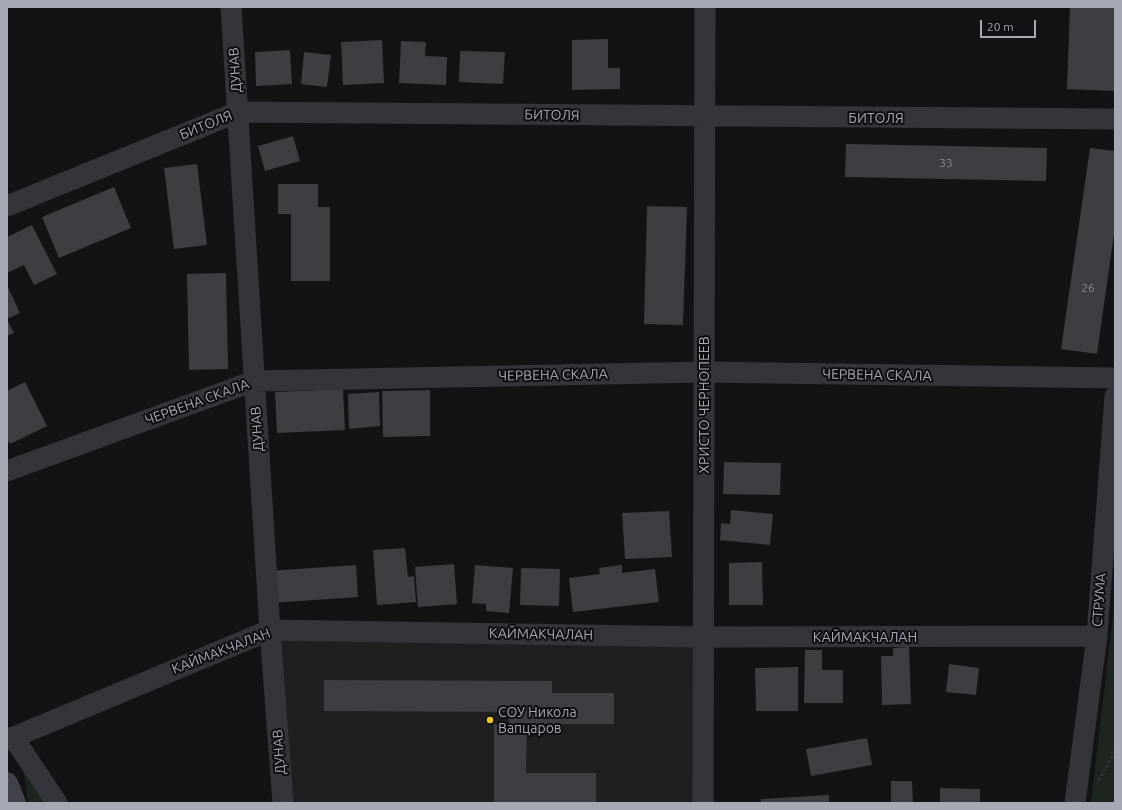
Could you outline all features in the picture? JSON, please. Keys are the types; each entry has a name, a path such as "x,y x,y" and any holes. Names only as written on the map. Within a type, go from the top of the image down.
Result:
{"street":[{"name":"ДУНАВ","path":"231,7 282,803"},
{"name":"ХРИСТО ЧЕРНОПЕЕВ","path":"703,803 705,7"},
{"name":"БИТОЛЯ","path":"7,206 238,112 1115,119"},
{"name":"ЧЕРВЕНА СКАЛА","path":"7,471 254,381 704,372 1115,378"},
{"name":"СТРУМА","path":"1075,803 1096,636 1115,396"},
{"name":"КАЙМАКЧАЛАН","path":"10,738 270,630 703,637 1096,636"},
{"path":"10,738 57,803"}],"path":[{"path":"1097,784 1115,751"}],"shaded area":[{"path":"1115,598 1115,803 1091,803"},
{"name":"СОУ Никола Вапцаров","path":"270,630 703,637 703,803 283,803"},
{"path":"23,769 45,803 28,803"}],"building":[{"path":"1070,7 1115,7 1115,91 1067,89"},
{"path":"608,39 608,68 620,68 620,89 572,90 572,40"},
{"path":"382,40 384,83 343,85 341,42"},
{"path":"401,41 426,42 425,56 447,57 446,85 399,83"},
{"path":"290,50 292,84 256,86 255,52"},
{"path":"460,51 505,52 503,84 459,82"},
{"path":"304,52 331,55 327,87 301,84"},
{"path":"293,136 300,161 265,171 258,146"},
{"path":"846,144 1047,148 1046,181 845,177"},
{"path":"1090,148 1115,151 1115,227 1097,354 1061,349"},
{"path":"197,164 207,245 174,249 164,168"},
{"path":"278,184 318,184 318,207 330,207 330,281 291,281 291,214 278,214"},
{"path":"114,187 131,228 59,258 42,217"},
{"path":"647,206 687,207 683,325 644,324"},
{"path":"32,225 57,274 34,285 24,265 7,273 7,237"},
{"path":"226,273 228,369 189,370 187,274"},
{"path":"7,285 20,313 7,319"},
{"path":"7,319 14,333 7,336"},
{"path":"25,382 47,426 10,444 7,439 7,391"},
{"path":"343,389 345,430 277,433 275,392"},
{"path":"430,390 430,436 383,437 382,391"},
{"path":"379,392 380,426 349,429 348,394"},
{"path":"724,462 781,463 780,495 723,494"},
{"path":"731,510 773,514 770,545 720,540 721,523 730,524"},
{"path":"669,511 672,557 625,559 622,513"},
{"path":"405,548 408,577 414,576 416,602 377,605 373,550"},
{"path":"762,562 763,605 729,605 729,563"},
{"path":"454,564 457,604 418,607 415,567"},
{"path":"356,565 358,597 271,603 268,571"},
{"path":"475,565 513,568 509,613 486,611 486,604 472,603"},
{"path":"622,565 622,573 655,569 659,602 573,612 569,578 600,574 599,568"},
{"path":"521,568 560,569 559,606 520,605"},
{"path":"909,647 911,704 882,705 881,656 893,656 893,648"},
{"path":"805,650 822,650 822,670 843,670 843,703 804,703"},
{"path":"949,664 979,668 976,695 946,692"},
{"path":"798,667 798,711 756,711 755,668"},
{"path":"324,680 552,681 552,693 614,693 614,724 527,724 526,773 596,773 596,803 494,803 494,724 509,724 509,712 324,711"},
{"path":"867,738 872,765 811,776 806,749"},
{"path":"891,781 912,781 913,803 891,803"},
{"path":"940,788 980,789 980,803 940,803"},
{"path":"829,795 829,803 761,803 761,799"}],"place":[{"name":"СОУ Никола Вапцаров","path":"490,720"}]}
